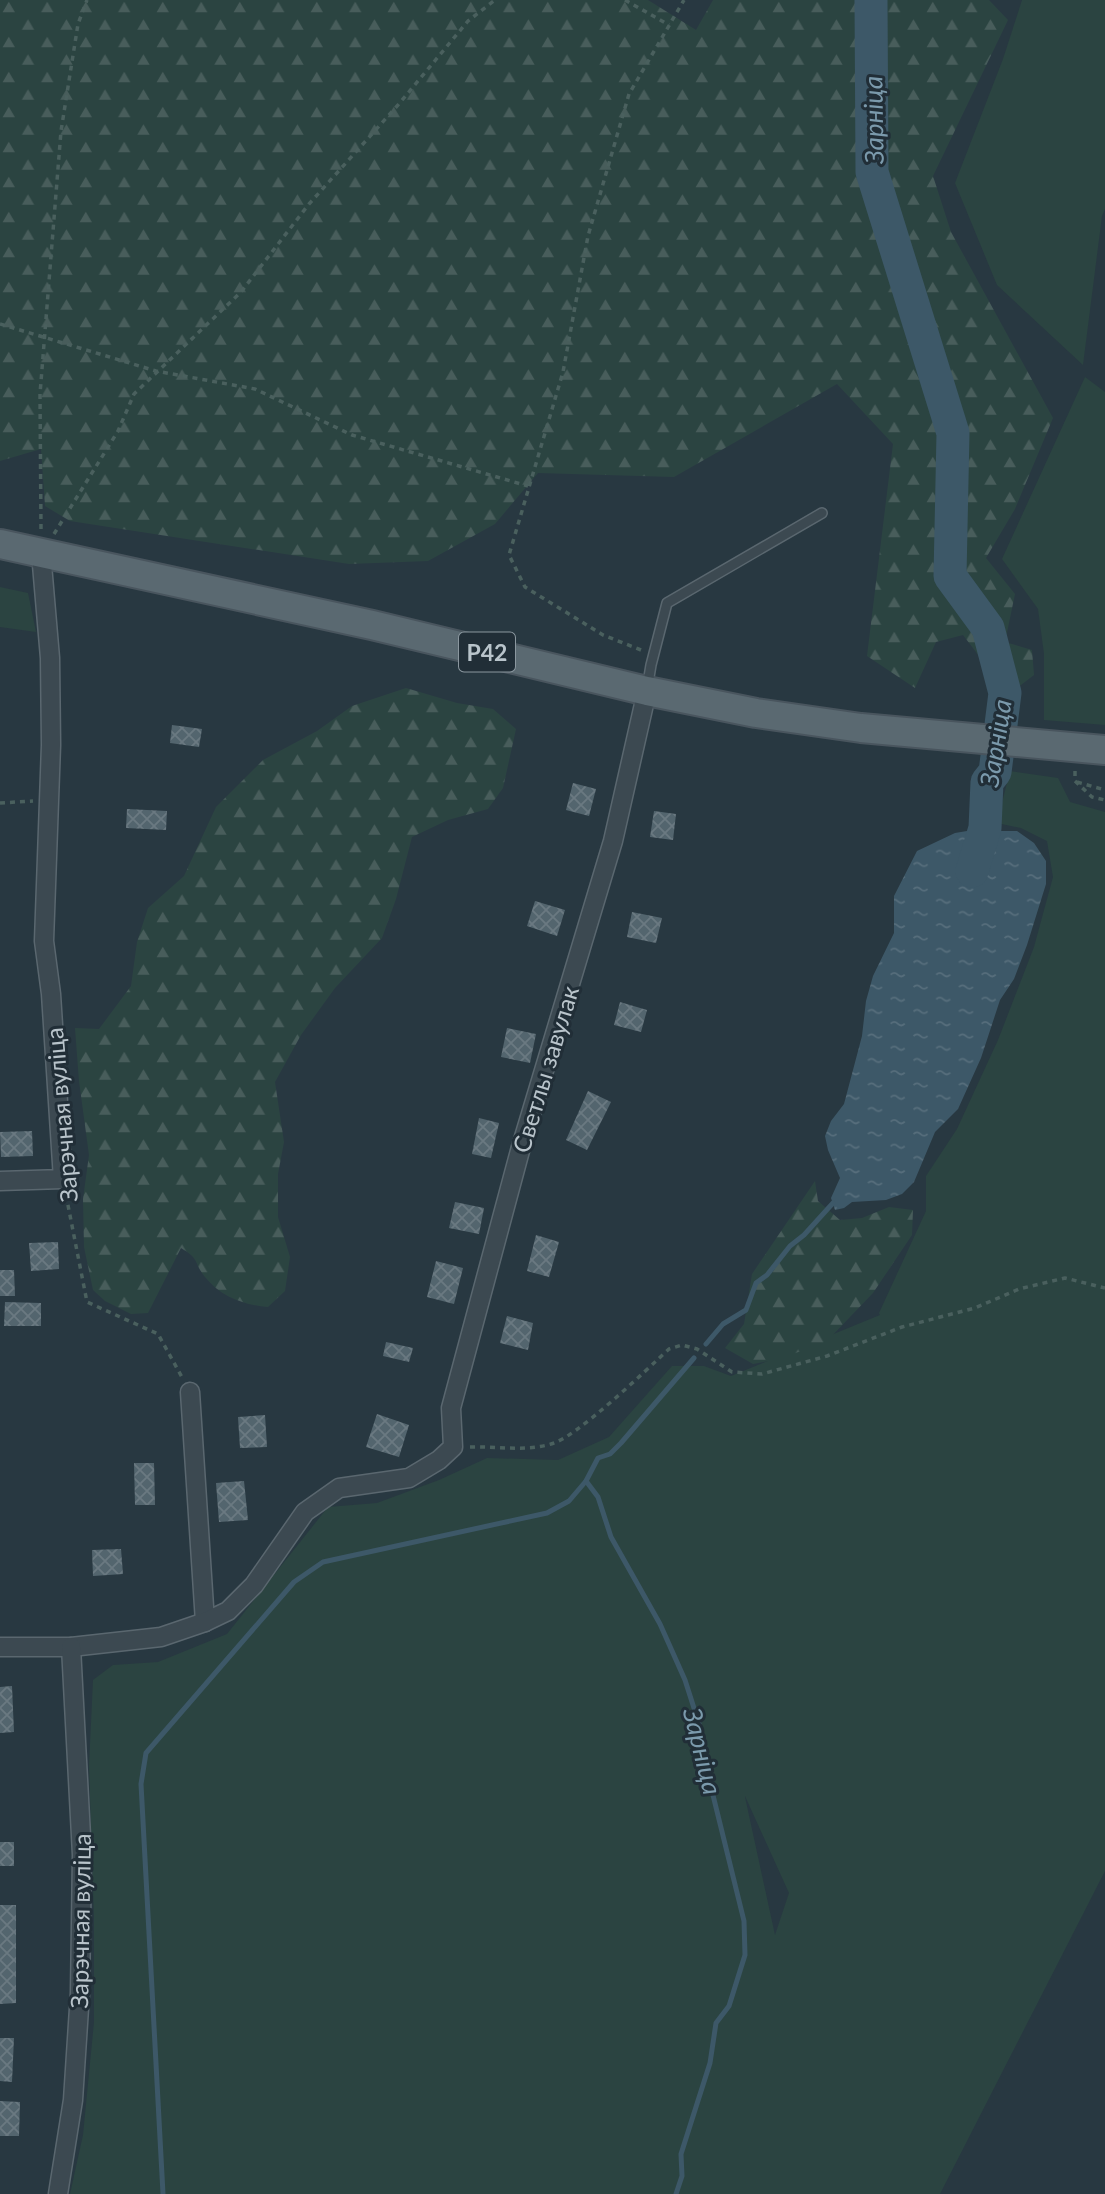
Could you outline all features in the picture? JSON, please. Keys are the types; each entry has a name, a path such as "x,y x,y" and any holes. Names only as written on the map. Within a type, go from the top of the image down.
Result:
{"main road":[{"name":"Р42","path":"0,544 372,625 647,690 782,717 861,728 1105,750"}],"street":[{"name":"Зарэчная вуліца","path":"41,553 50,658 50,800 44,941 51,994 63,1179"},
{"name":"Светлы завулак","path":"453,1447 451,1408 521,1147 613,841 647,690"},
{"path":"0,1181 63,1179"},
{"path":"190,1392 205,1622"},
{"path":"0,1647 71,1647 160,1637 205,1622 228,1611 254,1586 305,1512 339,1488 409,1478 439,1460 453,1447"},
{"name":"Зарэчная вуліца","path":"58,2194 73,2100 80,1993 82,1855 71,1647"}],"lane":[{"path":"647,690 667,603 822,513"}],"path":[{"path":"41,553 40,394 61,131 78,24 87,0"},
{"path":"41,553 117,431 134,394 156,370 241,292 309,204 398,105 468,20 495,0"},
{"path":"625,0 670,26"},
{"path":"647,690 644,651 603,635 525,587 509,555 563,372 587,236 629,94 684,0"},
{"path":"0,324 156,370 255,389 352,435 528,486"},
{"path":"1074,748 1075,781 1093,797 1105,800"},
{"path":"1075,781 1105,790"},
{"path":"0,803 50,800"},
{"name":"Зарэчная вуліца","path":"63,1179 87,1302 158,1334 190,1392"},
{"path":"453,1447 492,1446 522,1450 554,1444 580,1426 669,1349 682,1345 697,1349 732,1372 762,1374 827,1356 902,1327 975,1308 1019,1289 1065,1278 1105,1288"}],"green space":[{"path":"0,0 648,0 696,30 713,0 989,0 1008,20 933,176 951,232 1053,418 1015,509 986,558 1015,594 1005,642 1032,650 1034,675 1017,688 995,677 963,635 936,642 915,688 867,656 893,444 837,384 674,477 538,473 495,524 428,561 349,564 70,521 45,506 41,449 0,461"},
{"path":"1022,0 1105,0 1105,209 1083,365 997,285 955,183 1003,59"},
{"path":"1085,377 1105,392 1105,725 1044,720 1044,654 1038,609 1002,559"},
{"path":"0,587 28,593 36,632 0,627"},
{"path":"406,688 457,703 493,709 516,729 503,788 488,809 448,820 412,837 396,899 382,938 335,988 301,1035 275,1082 284,1142 278,1174 278,1217 290,1257 285,1291 268,1307 233,1299 211,1284 194,1258 181,1248 148,1313 131,1314 105,1301 93,1290 84,1247 83,1199 89,1155 75,1028 99,1029 131,986 137,942 148,908 184,876 216,807 263,760 317,731 352,706"},
{"path":"1010,771 1058,778 1070,802 1105,812 1105,1871 940,2194 70,2194 83,2135 94,2022 89,1766 93,1680 113,1665 158,1662 227,1634 328,1507 377,1503 439,1480 487,1458 558,1460 609,1437 672,1366 704,1366 731,1376 880,1315 926,1211 926,1176 957,1129 998,1040 1034,947 1053,877 1047,841 1021,828 997,823","holes":["745,1796 789,1893 775,1935"]},
{"path":"815,1181 818,1201 840,1220 862,1218 889,1207 913,1210 912,1235 873,1293 826,1342 779,1359 753,1364 725,1348 744,1324 752,1274"}],"water":[{"path":"985,828 1017,831 1034,843 1046,861 1046,884 1014,979 1000,1000 981,1058 958,1109 935,1132 914,1182 902,1194 886,1200 852,1202 835,1210 831,1198 840,1178 825,1136 831,1121 844,1104 862,1036 866,1001 873,976 894,933 894,896 917,851 955,833"}],"building":[{"path":"172,725 202,729 199,747 170,743"},
{"path":"573,783 596,789 589,816 566,810"},
{"path":"127,809 167,811 166,830 126,828"},
{"path":"654,811 676,814 673,840 650,837"},
{"path":"535,901 565,910 557,936 527,926"},
{"path":"632,912 662,918 656,943 627,937"},
{"path":"620,1002 647,1010 641,1032 614,1025"},
{"path":"507,1028 536,1034 530,1063 501,1057"},
{"path":"588,1091 611,1102 587,1150 566,1140"},
{"path":"479,1118 499,1123 491,1158 472,1154"},
{"path":"32,1131 33,1156 1,1157 0,1132"},
{"path":"455,1202 484,1208 479,1234 449,1228"},
{"path":"536,1235 559,1242 549,1277 527,1271"},
{"path":"58,1242 59,1269 31,1271 29,1243"},
{"path":"436,1261 463,1268 454,1304 427,1297"},
{"path":"0,1270 14,1270 15,1296 0,1296"},
{"path":"5,1302 41,1303 41,1326 4,1326"},
{"path":"507,1316 533,1323 528,1350 500,1343"},
{"path":"386,1342 413,1348 409,1362 383,1356"},
{"path":"377,1414 409,1425 399,1457 366,1447"},
{"path":"265,1415 267,1447 240,1448 238,1417"},
{"path":"134,1463 154,1463 155,1505 135,1505"},
{"path":"244,1481 248,1520 219,1522 216,1483"},
{"path":"121,1549 123,1574 93,1576 92,1550"},
{"path":"12,1686 14,1732 0,1733 0,1687"},
{"path":"0,1842 14,1842 14,1866 0,1866"},
{"path":"0,1905 16,1905 16,2003 0,2004"},
{"path":"0,2038 14,2038 12,2082 0,2081"},
{"path":"0,2101 20,2102 19,2136 0,2136"}],"waterway":[{"name":"Зарніца","path":"871,0 872,172 953,433 950,576 988,628 1005,693 995,772 987,782 985,828 972,871"},
{"name":"Зарніца","path":"706,1344 723,1324 746,1310 756,1283 767,1275 790,1246 804,1235 833,1203"},
{"name":"Зарніца","path":"676,2194 682,2176 681,2154 710,2063 716,2023 729,2006 745,1955 744,1921 710,1783 700,1727 685,1680 660,1624 611,1537 598,1497 586,1481 598,1458 610,1454 621,1443 694,1358"},
{"path":"163,2194 141,1784 146,1753 294,1582 323,1562 547,1513 569,1501 586,1481"}]}
